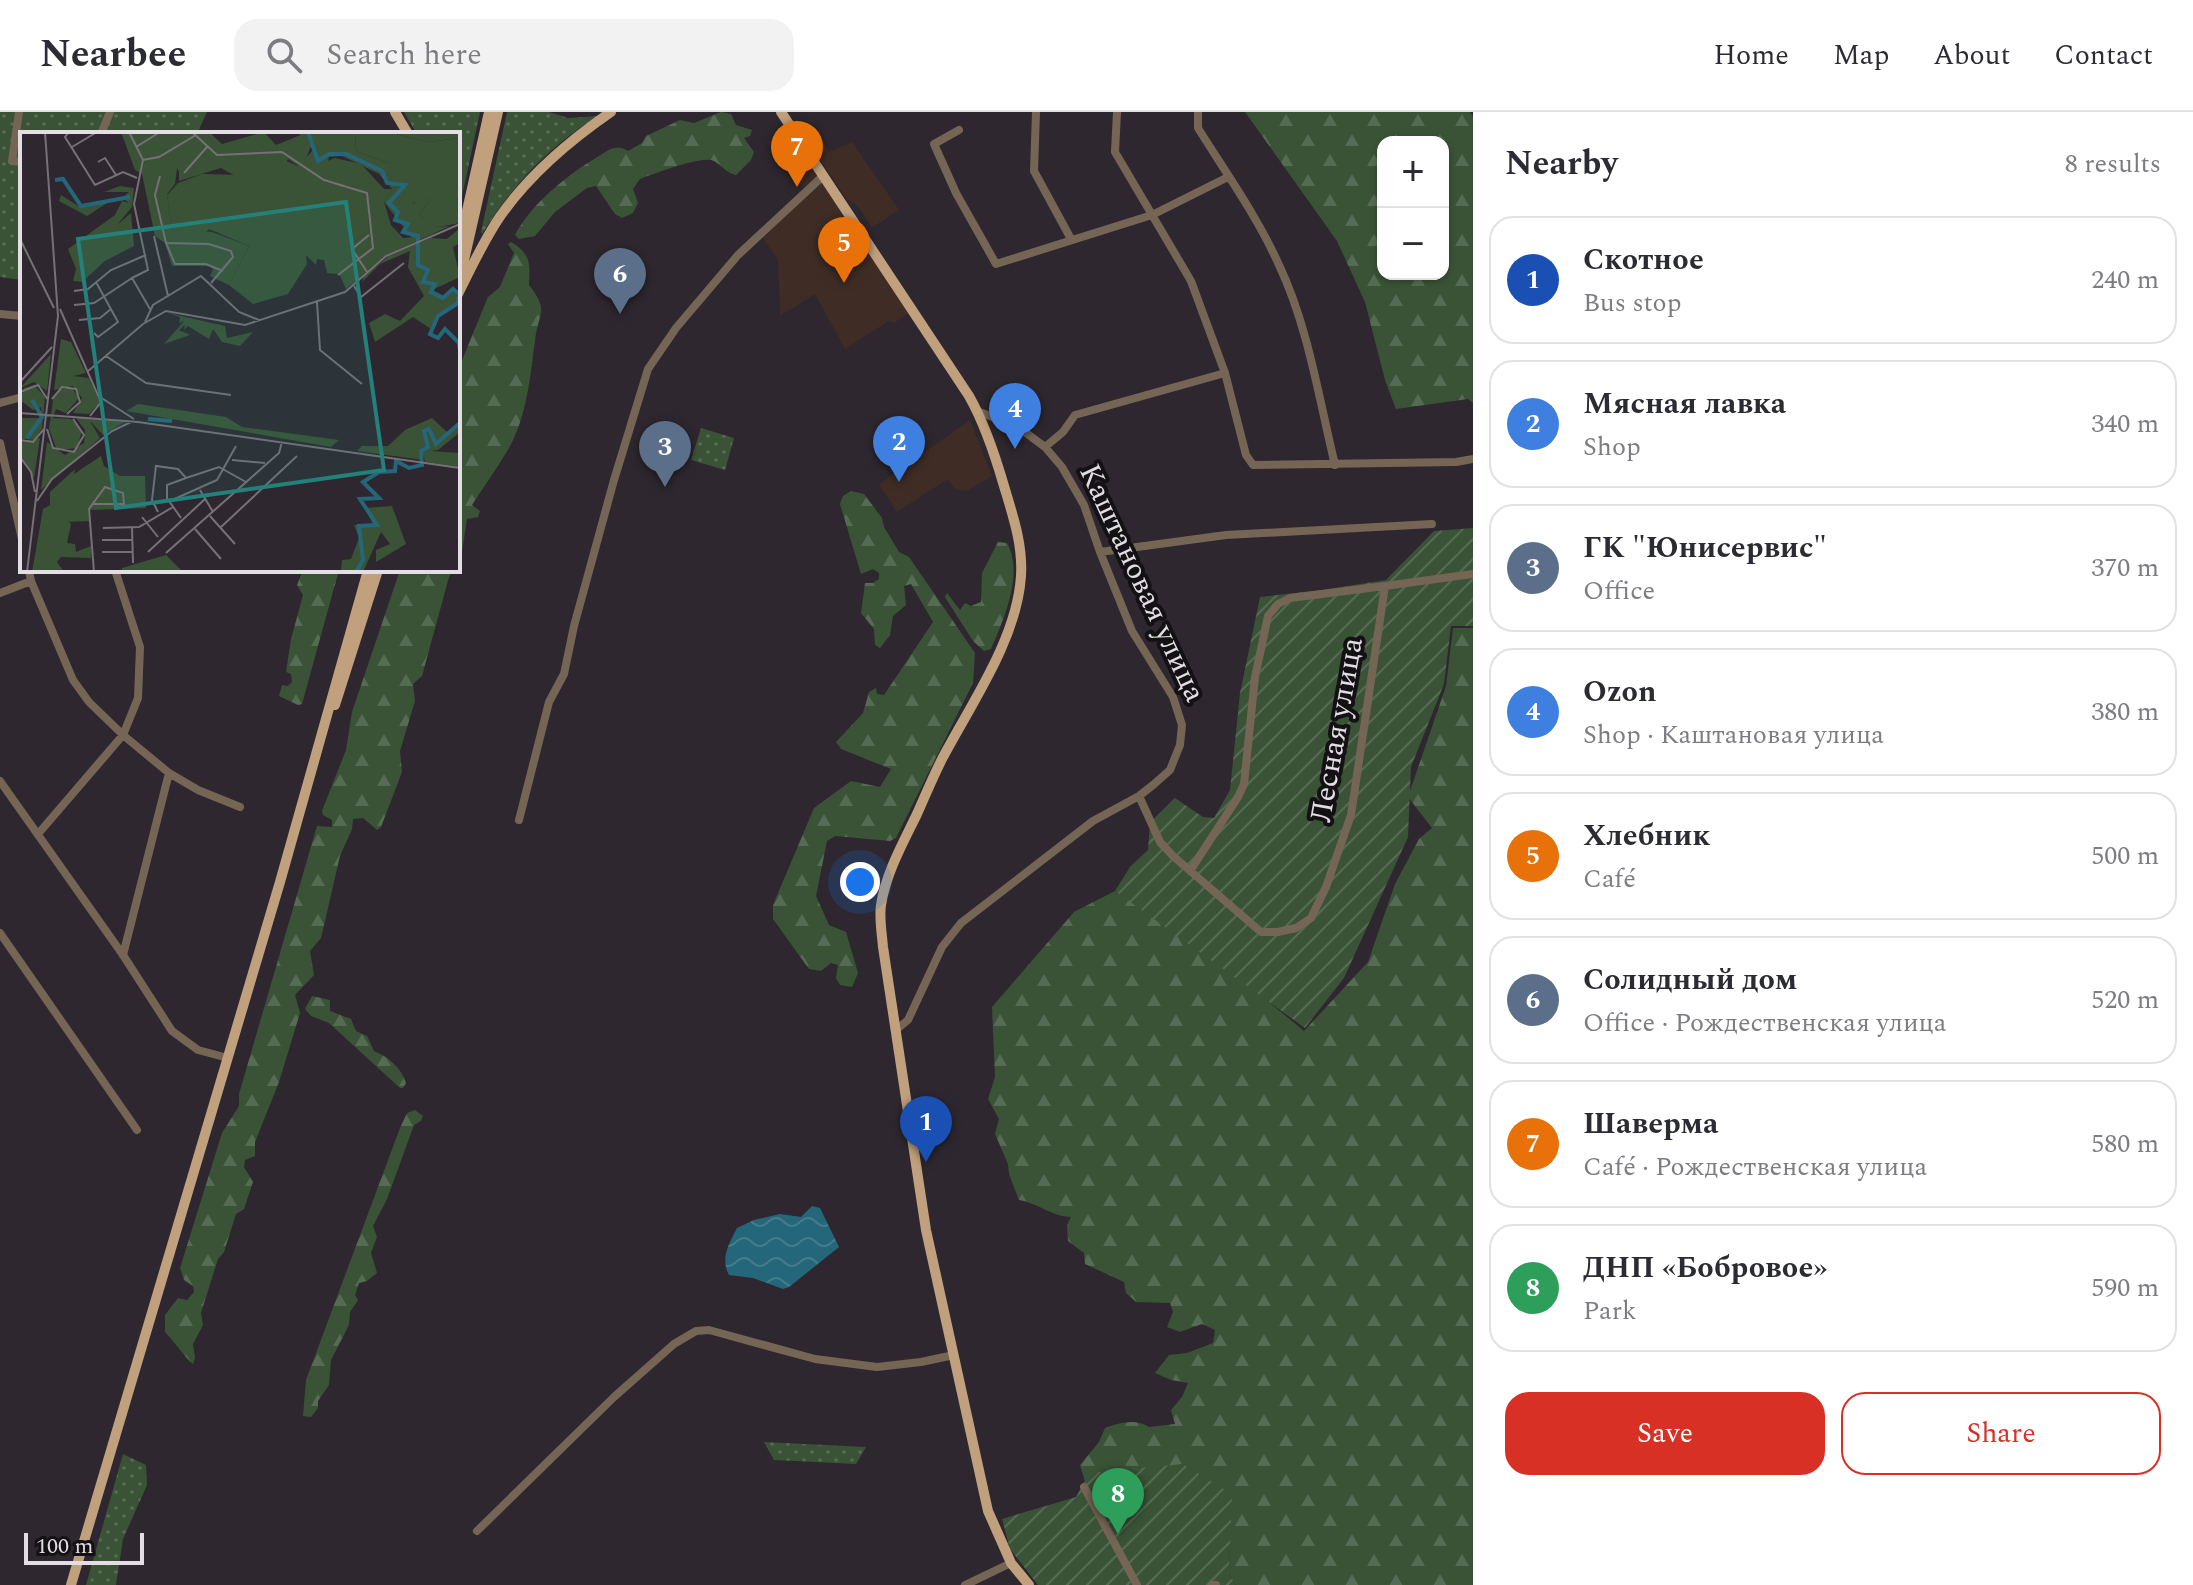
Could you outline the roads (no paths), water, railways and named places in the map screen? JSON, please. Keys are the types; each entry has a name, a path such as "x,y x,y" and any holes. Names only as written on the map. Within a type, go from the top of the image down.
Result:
{"main road":[{"path":"395,112 407,132"},
{"path":"460,242 489,112"},
{"path":"460,278 498,112"},
{"path":"460,290 500,216 572,139 611,112"},
{"path":"781,112 977,411 1018,533 1021,577 1010,625 902,846 881,905 883,947 926,1230 988,1511 1011,1563 1029,1585"},
{"path":"71,1585 288,856 367,572"},
{"path":"288,856 377,572"}],"street":[{"path":"19,112 12,161 20,162"},
{"path":"102,132 110,112"},
{"path":"1036,112 1034,171 1071,239"},
{"path":"1117,112 1115,152 1191,281 1225,373 1246,455 1253,465 1456,462 1473,459"},
{"path":"1198,112 1198,128 1260,226 1281,268 1305,339 1335,465"},
{"path":"959,130 934,144 956,193 996,264 1152,215 1228,177"},
{"path":"519,820 549,702 564,674 574,626 648,369 656,354 738,255 823,176"},
{"path":"0,314 20,316"},
{"path":"1045,447 1063,432 1075,415 1225,373"},
{"path":"0,403 20,397"},
{"name":"Каштановая улица","path":"897,1029 908,1020 942,947 961,923 1093,821 1139,796 1170,770 1180,745 1182,725 1173,697 1132,631 1084,505 1062,467 1045,447 1018,427 977,411"},
{"path":"0,443 20,530"},
{"path":"1100,552 1226,535 1432,524"},
{"path":"29,572 73,680 89,702 169,773 198,790 240,807"},
{"path":"38,834 123,735 138,698 140,647 116,572"},
{"path":"1190,871 1244,784 1255,677 1268,616 1278,604 1290,598 1473,574"},
{"path":"0,593 31,581"},
{"name":"Лесная улица","path":"1139,796 1160,842 1261,932 1296,928 1311,918 1326,887 1351,815 1385,586"},
{"path":"123,955 169,773"},
{"path":"0,781 123,955 172,1031 198,1050 228,1058"},
{"path":"0,933 137,1130"},
{"path":"477,1531 614,1397 674,1344 696,1331 709,1330 815,1359 877,1367 954,1355"},
{"path":"1084,1487 1137,1585"},
{"path":"965,1585 1011,1563"}],"water":[{"path":"812,1206 820,1208 839,1247 783,1289 753,1278 729,1275 725,1257 737,1228 780,1214 801,1217"}],"place":[{"name":"Шаверма","path":"797,187"},
{"name":"Хлебник","path":"844,283"},
{"name":"Солидный дом","path":"620,314"},
{"name":"Ozon","path":"1015,449"},
{"name":"Мясная лавка","path":"899,482"},
{"name":"ГК \"Юнисервис\"","path":"665,487"},
{"name":"Скотное","path":"926,1162"},
{"name":"ДНП «Бобровое»","path":"1118,1534"}]}
